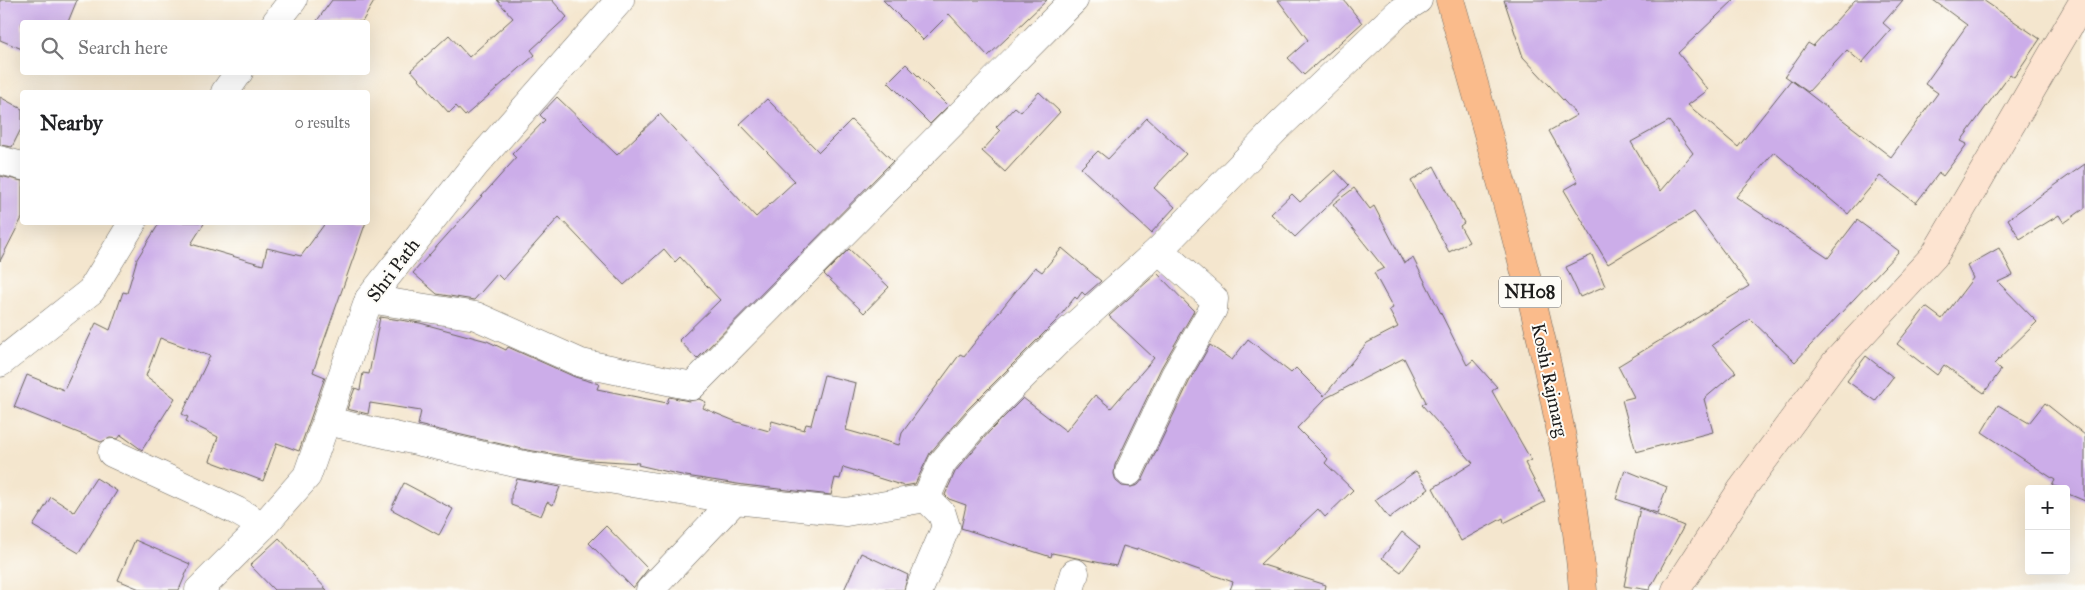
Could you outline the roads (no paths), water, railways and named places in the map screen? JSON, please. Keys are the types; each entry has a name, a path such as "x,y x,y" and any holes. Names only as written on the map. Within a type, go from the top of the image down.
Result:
{"main road":[{"name":"Koshi Rajmarg","path":"1450,0 1504,184 1555,396 1578,528 1582,590"}],"street":[{"path":"278,20 293,0"},
{"name":"Shri Path","path":"200,590 263,526 307,476 369,298 475,165 620,0"},
{"path":"369,298 476,316 581,363 692,386 1074,0"},
{"path":"926,498 942,463 978,421 1060,340 1159,250 1278,127 1399,12 1418,0"},
{"path":"1676,590 1742,489 1835,364 1934,256 2084,0"},
{"path":"226,90 238,75"},
{"path":"0,160 20,165"},
{"path":"0,363 91,292 131,225"},
{"path":"1129,472 1175,375 1213,309 1214,300 1159,250"},
{"path":"327,421 524,465 734,500 846,512 926,498"},
{"path":"112,453 236,511 263,526"},
{"path":"919,590 946,527 942,514 926,498"},
{"path":"650,590 734,500"}]}
